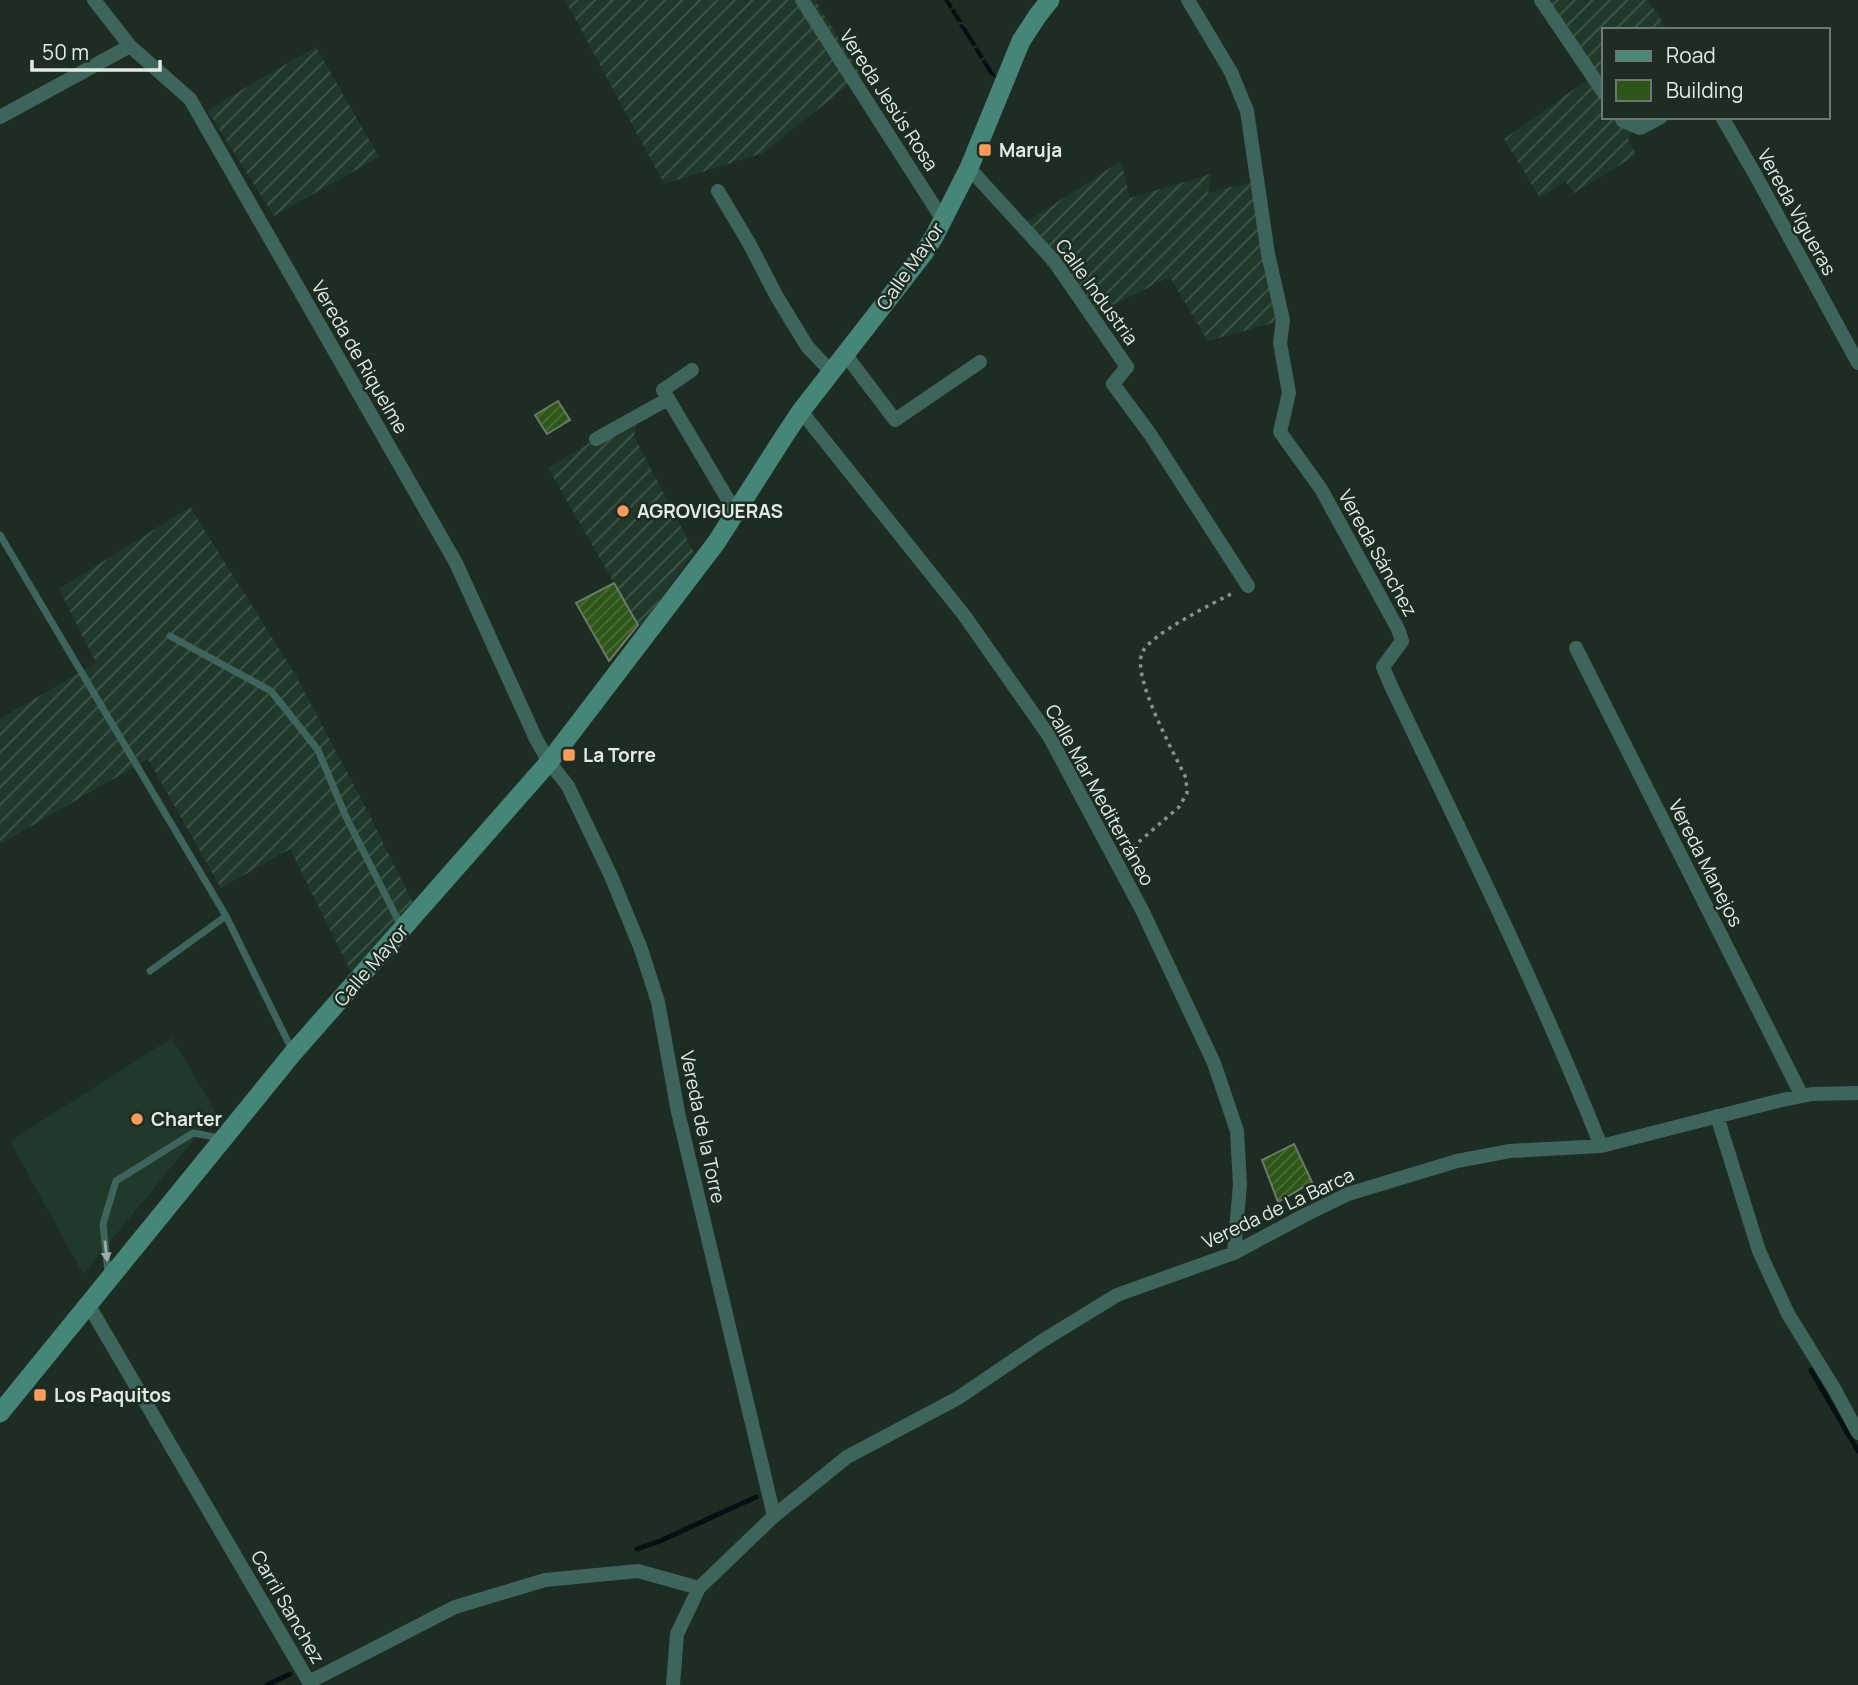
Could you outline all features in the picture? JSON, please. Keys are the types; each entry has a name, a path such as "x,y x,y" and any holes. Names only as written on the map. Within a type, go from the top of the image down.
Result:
{"main road":[{"name":"Calle Mayor","path":"0,1413 293,1053 550,762 668,608 736,513 802,411 924,253 969,168 1021,41 1050,0"}],"street":[{"name":"Vereda de Riquelme","path":"94,0 130,46 190,99 456,563 536,739 550,762"},
{"name":"Vereda Jesús Rosa","path":"802,0 943,220"},
{"name":"Vereda Sánchez","path":"1188,0 1231,72 1247,111 1268,254 1283,320 1280,343 1289,393 1280,432 1321,489 1398,629 1402,641 1383,667 1482,875 1601,1146"},
{"path":"1541,0 1602,90"},
{"path":"0,117 130,46"},
{"path":"1622,119 1640,128 1657,119"},
{"name":"Vereda Vigueras","path":"1723,119 1858,363"},
{"name":"Calle Industria","path":"969,168 1054,261 1127,367 1113,384 1150,434 1248,586"},
{"path":"718,191 807,346 831,372"},
{"path":"845,354 895,420 980,362"},
{"path":"692,370 663,390 736,513"},
{"path":"596,439 668,399"},
{"name":"Calle Mar Mediterráneo","path":"802,411 964,615 1041,724 1142,910 1214,1063 1237,1131 1240,1185 1234,1253"},
{"name":"Vereda Manejos","path":"1576,648 1802,1096"},
{"name":"Vereda de la Torre","path":"550,762 568,786 611,876 659,1002 687,1151 774,1516"},
{"name":"Vereda de La Barca","path":"699,1588 774,1516 847,1457 958,1398 1117,1296 1234,1253 1348,1194 1457,1161 1510,1151 1601,1146 1802,1096 1858,1093"},
{"path":"1717,1116 1759,1251 1788,1314 1858,1433"},
{"name":"Carril Sanchez","path":"88,1304 309,1682 455,1607 544,1580 638,1571 699,1588"},
{"path":"673,1685 677,1634 699,1588"}],"lane":[{"path":"0,535 226,916 293,1053"},
{"path":"170,635 271,691 318,750 346,817 402,930"},
{"path":"150,971 226,916"},
{"path":"109,1279 103,1224 116,1181 193,1133 224,1139"}],"path":[{"path":"1116,861 1179,807 1187,793 1186,778 1145,688 1139,662 1142,653 1155,638 1203,608 1248,586"}],"shaded area":[{"path":"565,0 815,0 861,75 763,153 664,184"},
{"path":"1541,0 1648,0 1667,28 1602,28 1602,119 1642,119 1628,138 1636,155 1574,193 1565,181 1540,198 1504,139 1593,76"},
{"path":"316,47 379,157 274,216 207,110"},
{"path":"1121,161 1130,198 1211,174 1208,193 1259,180 1283,320 1208,341 1170,277 1089,317 1017,228"},
{"path":"639,417 634,436 694,552 640,628 548,468"},
{"path":"190,507 296,676 414,905 351,972 290,849 221,888 148,759 0,844 0,719 96,663 59,589"},
{"path":"172,1038 216,1113 83,1274 10,1141"}],"water":[{"path":"944,0 949,0 997,78 995,83"}],"building":[{"path":"558,401 570,420 547,434 535,415"},
{"path":"614,583 638,625 609,661 576,603"},
{"path":"1294,1144 1312,1182 1278,1202 1262,1160"}],"waterway":[{"path":"1811,1370 1858,1451"},
{"path":"637,1549 756,1497"},
{"path":"267,1685 290,1674"}],"place":[{"name":"Maruja","path":"985,150"},
{"name":"AGROVIGUERAS","path":"623,511"},
{"name":"La Torre","path":"569,755"},
{"name":"Charter","path":"137,1119"},
{"name":"Los Paquitos","path":"40,1395"}]}
